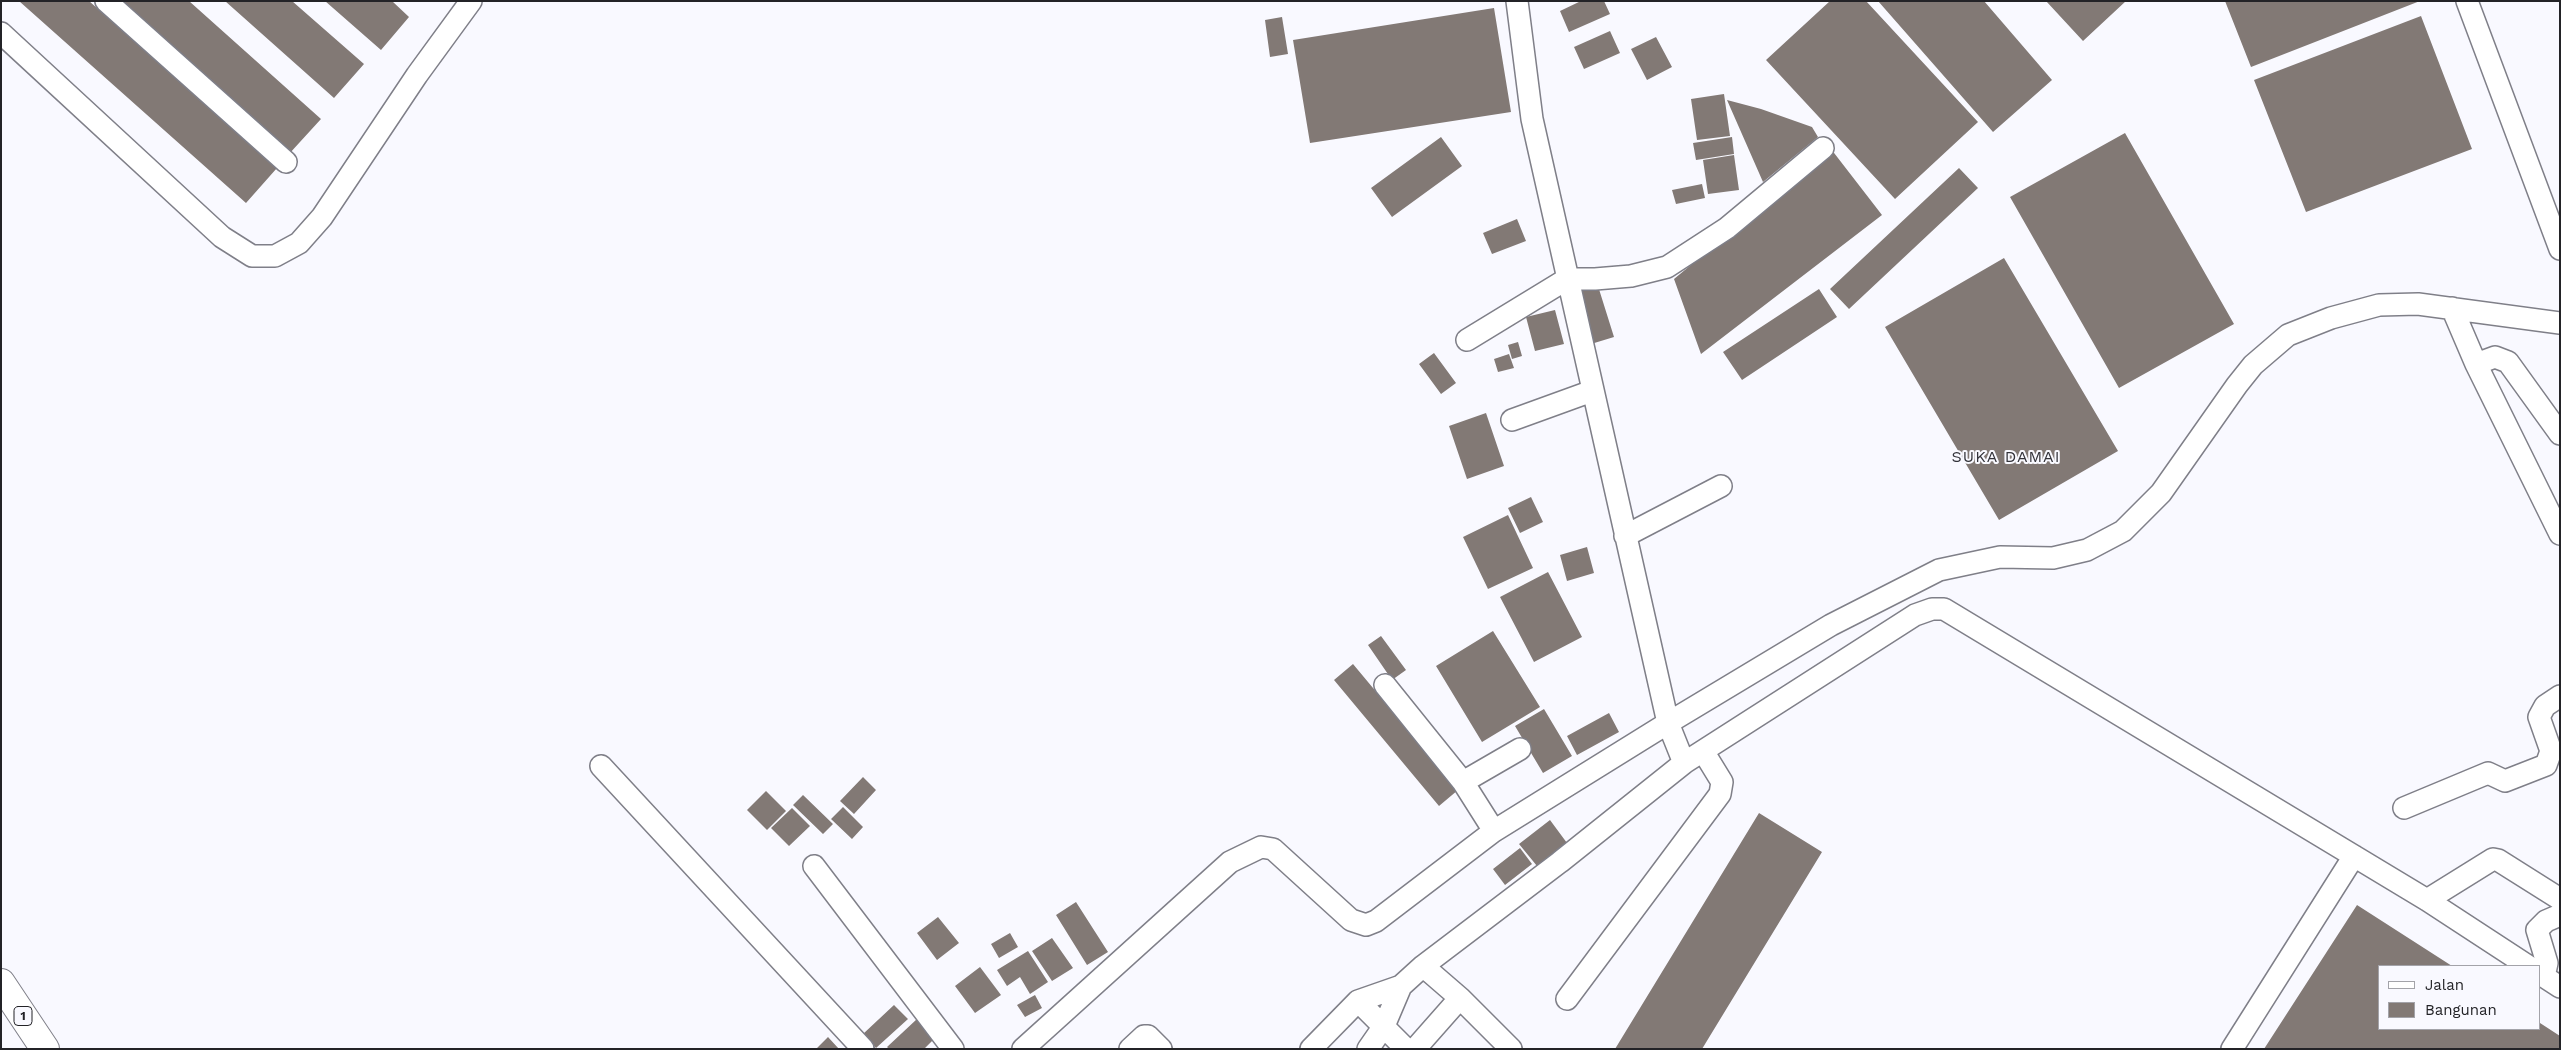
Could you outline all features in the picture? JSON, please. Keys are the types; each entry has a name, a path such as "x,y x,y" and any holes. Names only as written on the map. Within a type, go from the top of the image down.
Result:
{"highway":[{"name":"1","path":"1,983 45,1049"}],"street":[{"path":"106,1 286,162"},
{"path":"1517,1 1532,119 1567,279 1668,723 1684,763"},
{"path":"2466,1 2560,249"},
{"path":"1,33 222,237 252,256 275,256 299,243 322,218 463,4"},
{"path":"1467,340 1567,279 1631,276 1667,267 1728,228 1823,148"},
{"path":"1023,1049 1230,862 1256,849 1267,847 1279,853 1351,920 1366,925 1376,922 1494,831 1831,625 1939,570 2000,557 2053,558 2087,550 2124,531 2161,493 2248,372 2288,335 2331,318 2378,305 2418,304 2560,323"},
{"path":"2452,308 2476,364 2560,534"},
{"path":"2476,364 2496,357 2508,362 2560,434"},
{"path":"1512,420 1592,391"},
{"path":"1625,536 1721,486"},
{"path":"1311,1049 1358,1001 1401,986 1423,966 1560,862 1684,763 1915,615 1924,611 1944,609 2426,900 2526,965"},
{"path":"1385,685 1463,782 1494,831"},
{"path":"2404,808 2488,773 2505,781 2539,770 2550,760 2551,751 2539,717 2541,711 2560,696"},
{"path":"1463,782 1520,749"},
{"path":"1566,999 1720,794 1722,782 1704,751"},
{"path":"601,766 863,1049"},
{"path":"2232,1049 2354,856"},
{"path":"2426,900 2493,859 2498,860 2560,899"},
{"path":"814,866 953,1049"},
{"path":"2543,976 2547,963 2537,930 2546,921 2560,915"},
{"path":"1423,966 1460,998 1511,1049"},
{"path":"1368,1049 1384,1026 1401,986"},
{"path":"1415,1049 1460,998"},
{"path":"1358,1001 1406,1049"},
{"path":"1130,1049 1144,1036 1148,1036 1161,1049"}],"building":[{"path":"19,1 89,1 277,168 246,203"},
{"path":"118,1 189,1 321,119 289,154"},
{"path":"225,1 292,1 364,64 334,98"},
{"path":"325,1 392,1 409,17 381,50"},
{"path":"1581,1 1604,1 1610,14 1569,32 1560,11"},
{"path":"1830,1 1866,1 1978,122 1895,199 1766,60"},
{"path":"1878,1 1984,1 2052,80 1993,132"},
{"path":"2046,1 2126,1 2083,41"},
{"path":"2225,1 2420,1 2251,67"},
{"path":"1494,8 1511,112 1310,143 1293,40"},
{"path":"2421,16 2472,149 2306,212 2254,80"},
{"path":"1282,17 1288,54 1270,57 1265,20"},
{"path":"1610,31 1620,53 1584,69 1574,47"},
{"path":"1656,37 1672,67 1647,80 1631,49"},
{"path":"1724,94 1730,136 1697,140 1691,99"},
{"path":"1727,100 1761,109 1812,127 1818,137 1763,182"},
{"path":"2125,133 2234,324 2119,388 2010,197"},
{"path":"1441,137 1462,166 1392,217 1371,188"},
{"path":"1732,137 1734,154 1696,160 1693,143"},
{"path":"1831,149 1882,215 1701,354 1674,279"},
{"path":"1734,155 1739,190 1708,194 1703,160"},
{"path":"1959,168 1978,188 1849,309 1830,289"},
{"path":"1702,184 1705,198 1676,204 1672,190"},
{"path":"1517,219 1526,241 1492,254 1483,233"},
{"path":"2004,258 2118,451 1999,520 1885,327"},
{"path":"1598,286 1614,337 1591,344 1574,293"},
{"path":"1819,289 1837,317 1742,380 1723,352"},
{"path":"1555,310 1564,344 1535,351 1526,317"},
{"path":"1518,342 1522,356 1512,359 1508,345"},
{"path":"1434,353 1456,383 1441,394 1419,364"},
{"path":"1509,354 1514,368 1498,372 1494,359"},
{"path":"1486,413 1504,466 1467,479 1449,426"},
{"path":"1531,497 1543,522 1520,533 1508,508"},
{"path":"1508,515 1533,568 1488,589 1463,537"},
{"path":"1587,547 1594,573 1567,581 1560,555"},
{"path":"1548,572 1582,637 1534,662 1500,597"},
{"path":"1493,631 1540,707 1482,742 1436,666"},
{"path":"1381,636 1406,670 1392,680 1368,645"},
{"path":"1353,664 1458,790 1439,806 1334,680"},
{"path":"1544,709 1572,756 1543,773 1515,726"},
{"path":"1609,713 1619,732 1577,755 1567,736"},
{"path":"863,777 876,790 854,814 840,801"},
{"path":"766,791 786,811 767,830 747,810"},
{"path":"803,795 833,824 823,834 793,805"},
{"path":"843,807 863,827 852,839 831,819"},
{"path":"792,808 810,826 789,846 771,828"},
{"path":"1759,813 1822,852 1702,1049 1615,1049"},
{"path":"1550,820 1567,843 1537,866 1519,844"},
{"path":"1520,848 1532,864 1505,885 1493,869"},
{"path":"1076,902 1108,952 1087,965 1056,915"},
{"path":"2357,905 2450,965 2378,965 2378,1030 2541,1030 2541,1024 2560,1036 2560,1049 2264,1049"},
{"path":"938,917 959,943 937,960 917,933"},
{"path":"1010,933 1018,947 999,958 991,944"},
{"path":"1052,938 1073,968 1052,981 1032,951"},
{"path":"1028,951 1048,982 1030,994 1020,977 1007,986 997,970"},
{"path":"980,967 1001,995 975,1013 955,986"},
{"path":"1035,995 1042,1008 1025,1017 1017,1005"},
{"path":"894,1005 908,1019 876,1048 863,1034"},
{"path":"917,1019 935,1038 924,1049 889,1049 887,1047"},
{"path":"828,1037 839,1049 816,1049"}],"district":[{"name":"SUKA DAMAI","path":"2006,457"}]}
